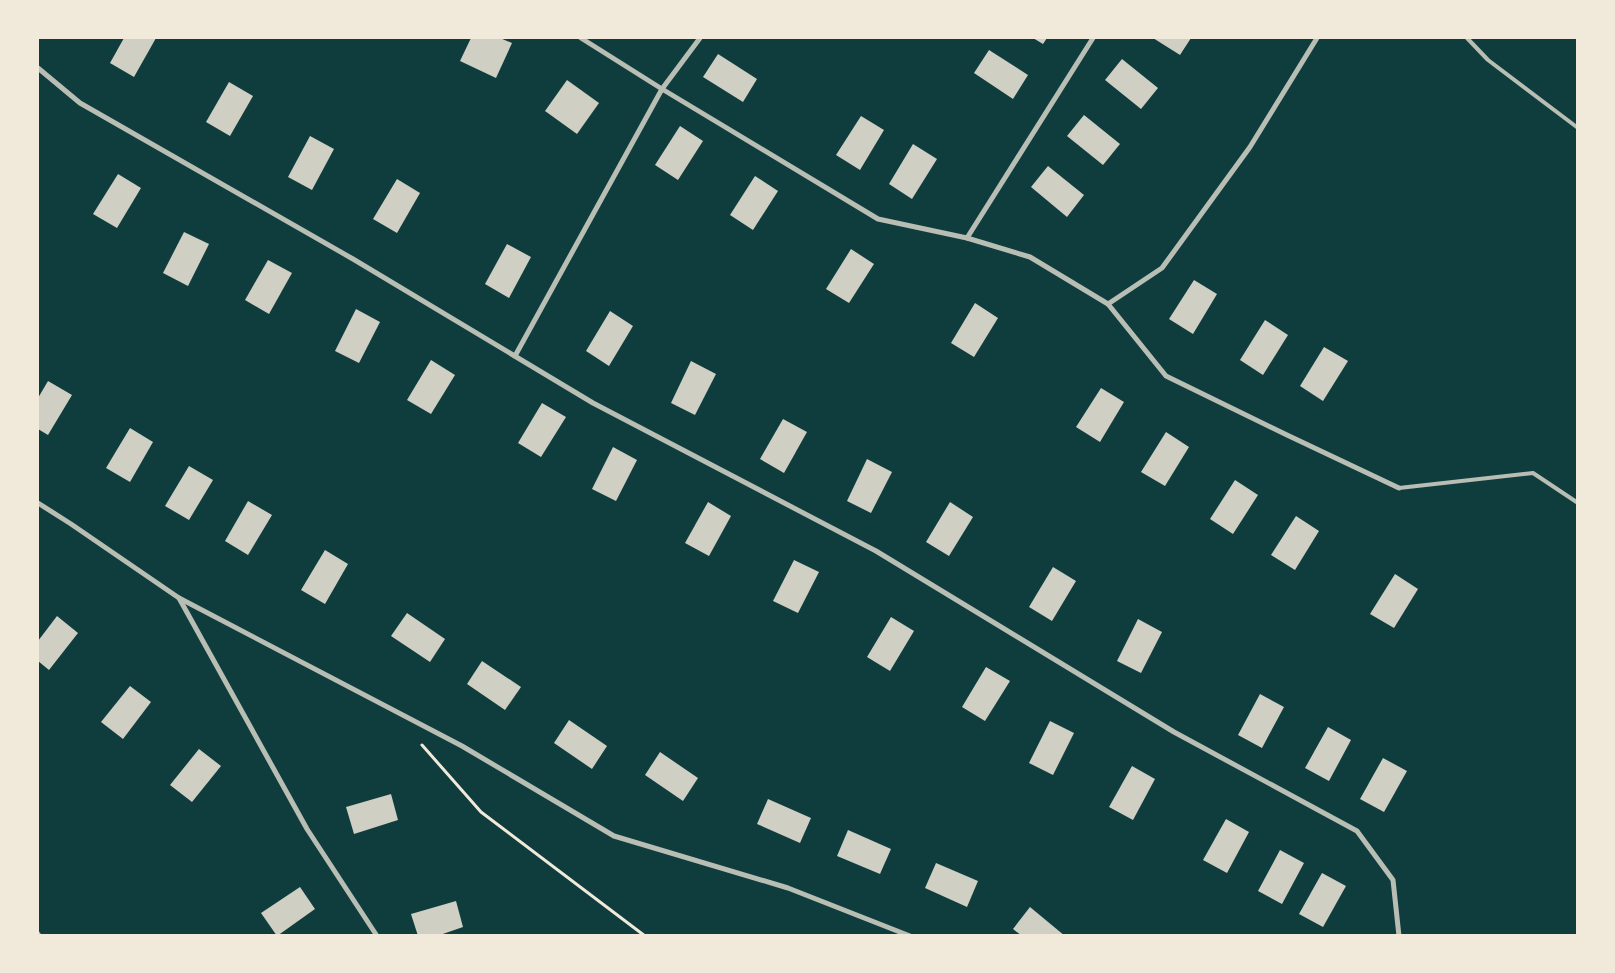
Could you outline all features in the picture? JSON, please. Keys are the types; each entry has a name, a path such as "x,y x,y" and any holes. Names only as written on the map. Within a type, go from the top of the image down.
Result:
{"street":[{"path":"581,38 878,219 967,238 1030,258 1108,304 1166,376 1287,436 1399,488"},
{"path":"514,356 662,89 700,38"},
{"path":"967,238 1093,38"},
{"path":"1108,304 1162,268 1250,147 1317,38"},
{"path":"38,68 80,103 353,259 593,403 876,551 1174,732 1357,831 1393,880 1399,936"},
{"path":"38,503 179,598 462,746 614,836 788,888 910,936"},
{"path":"179,598 307,829 377,936"}],"lane":[{"path":"1467,38 1488,60 1578,128"},
{"path":"1399,488 1533,473 1578,503"}],"path":[{"path":"416,738 481,812 645,936"}],"building":[{"path":"124,38 156,38 134,77 110,63"},
{"path":"471,38 500,38 512,43 496,78 460,61"},
{"path":"1033,38 1047,38 1043,44"},
{"path":"1153,38 1191,38 1180,55"},
{"path":"989,50 1028,75 1013,99 974,73"},
{"path":"718,54 757,79 743,102 703,77"},
{"path":"1122,59 1158,88 1141,109 1105,80"},
{"path":"567,80 599,103 577,134 545,111"},
{"path":"229,82 253,96 230,136 206,122"},
{"path":"1084,115 1120,144 1103,165 1067,136"},
{"path":"861,116 884,130 860,170 836,155"},
{"path":"680,126 703,141 678,180 655,165"},
{"path":"310,136 334,149 312,190 288,177"},
{"path":"913,144 937,159 912,199 889,184"},
{"path":"1048,166 1084,195 1067,217 1031,187"},
{"path":"118,174 141,188 117,228 93,214"},
{"path":"755,176 778,191 753,230 730,215"},
{"path":"397,179 420,193 397,233 373,219"},
{"path":"184,232 209,244 188,286 163,273"},
{"path":"507,244 531,257 509,298 485,284"},
{"path":"851,249 874,264 849,303 826,289"},
{"path":"268,260 292,273 269,314 245,300"},
{"path":"1194,280 1217,294 1193,334 1169,319"},
{"path":"975,303 998,318 974,357 951,343"},
{"path":"356,309 380,322 359,363 335,351"},
{"path":"610,311 633,326 609,366 586,351"},
{"path":"1265,320 1288,335 1263,375 1240,360"},
{"path":"1324,347 1348,361 1323,401 1300,386"},
{"path":"431,360 455,375 431,414 407,400"},
{"path":"691,361 716,374 695,415 671,403"},
{"path":"48,381 72,395 48,435 38,429 38,398"},
{"path":"1101,388 1124,402 1100,442 1076,427"},
{"path":"542,403 566,417 541,457 518,443"},
{"path":"783,419 807,432 784,473 760,459"},
{"path":"130,428 153,442 130,482 106,468"},
{"path":"1166,432 1189,447 1165,486 1141,472"},
{"path":"613,447 637,460 616,501 592,489"},
{"path":"867,459 892,472 871,513 847,501"},
{"path":"189,466 213,480 189,520 165,506"},
{"path":"1235,480 1258,495 1233,534 1210,519"},
{"path":"248,501 272,515 248,555 225,541"},
{"path":"708,502 731,516 709,556 685,543"},
{"path":"950,502 973,517 949,556 926,542"},
{"path":"1296,516 1319,531 1295,570 1271,555"},
{"path":"325,550 348,564 325,604 301,590"},
{"path":"794,560 819,572 798,613 773,601"},
{"path":"1053,567 1076,581 1052,621 1029,607"},
{"path":"1395,574 1418,589 1394,628 1370,614"},
{"path":"407,613 445,639 430,662 391,636"},
{"path":"57,616 78,633 49,670 38,661 38,641"},
{"path":"891,617 914,631 890,671 867,657"},
{"path":"1138,619 1162,632 1141,673 1117,661"},
{"path":"482,661 521,687 505,710 467,684"},
{"path":"986,667 1010,681 985,721 962,707"},
{"path":"130,686 151,702 123,739 101,722"},
{"path":"1260,694 1284,707 1262,748 1238,735"},
{"path":"569,720 607,746 592,769 554,743"},
{"path":"1050,721 1074,733 1053,775 1029,763"},
{"path":"1328,727 1351,740 1329,781 1305,768"},
{"path":"199,749 221,766 192,802 170,785"},
{"path":"660,752 698,778 683,801 645,775"},
{"path":"1383,758 1407,771 1384,812 1360,799"},
{"path":"1132,766 1155,779 1133,820 1109,807"},
{"path":"391,794 398,820 354,834 346,807"},
{"path":"768,799 811,818 800,843 757,824"},
{"path":"1226,819 1249,832 1227,873 1203,860"},
{"path":"848,830 891,849 880,874 837,856"},
{"path":"1280,850 1304,863 1282,904 1258,891"},
{"path":"936,863 978,881 967,907 925,888"},
{"path":"1322,873 1346,886 1323,927 1299,914"},
{"path":"300,887 315,909 277,936 261,913"},
{"path":"456,901 463,927 437,936 418,936 411,914"},
{"path":"1030,907 1065,936 1022,936 1013,929"}]}
